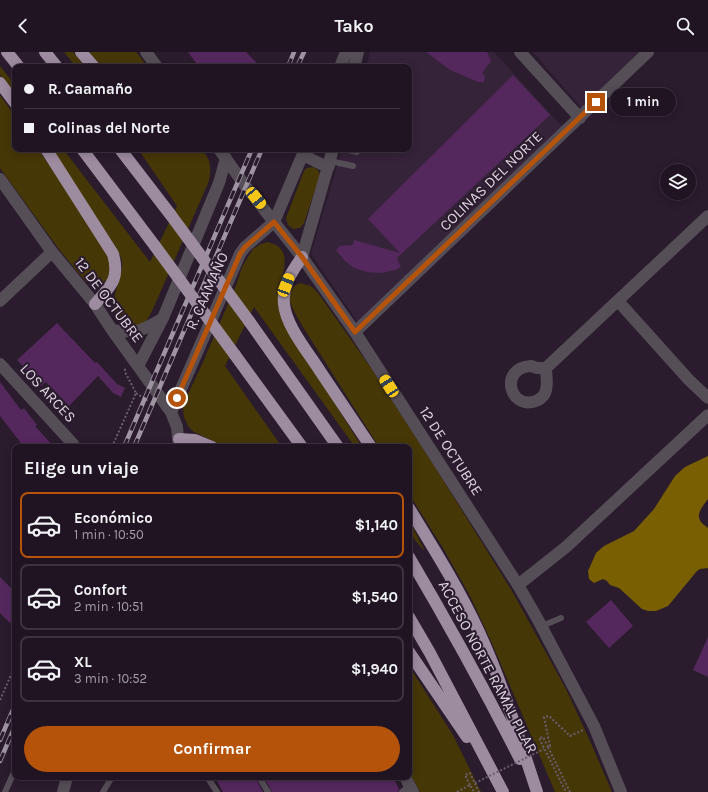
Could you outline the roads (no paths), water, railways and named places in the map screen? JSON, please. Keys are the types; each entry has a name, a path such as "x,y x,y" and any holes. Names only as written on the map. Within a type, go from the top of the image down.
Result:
{"highway":[{"path":"7,52 17,64"},
{"path":"45,52 55,64"},
{"path":"81,52 91,64"},
{"path":"0,83 12,99"},
{"path":"48,152 113,254 116,265 115,275 108,289 95,304"},
{"path":"84,152 235,354 300,444"},
{"path":"122,152 170,214 336,444"},
{"path":"302,257 289,276 286,285 284,304 286,315 306,350 369,444"},
{"path":"179,443 195,440 205,444"},
{"path":"412,513 456,587 479,632 501,684 537,792"},
{"name":"ACCESO NORTE RAMAL PILAR","path":"412,562 452,631 537,792"},
{"path":"412,622 502,788"},
{"path":"412,656 502,788"}],"street":[{"path":"146,52 155,64"},
{"path":"341,64 346,52"},
{"path":"355,64 358,52"},
{"path":"520,52 580,118"},
{"name":"COLINAS DEL NORTE","path":"355,332 648,52"},
{"path":"304,152 316,163 329,163"},
{"name":"R. CAAMAÑO","path":"171,412 240,254 245,247 274,222 304,152"},
{"path":"302,257 332,152"},
{"path":"138,366 163,318 219,183 223,153"},
{"name":"12 DE OCTUBRE","path":"223,153 246,187 302,257 355,332 518,585 542,626 594,726 621,792"},
{"name":"12 DE OCTUBRE","path":"0,179 52,252 95,304 171,412 177,427 179,443"},
{"path":"546,368 708,216"},
{"path":"0,302 52,252"},
{"path":"618,301 689,380 708,398"},
{"path":"112,330 128,333 138,331 147,328 163,318"},
{"name":"LOS ARCES","path":"0,364 73,444"},
{"path":"518,585 566,547 708,415"},
{"path":"63,792 65,780"}],"lane":[{"path":"329,163 353,166"},
{"path":"542,626 561,618"},
{"path":"5,792 12,777"},
{"path":"102,792 110,780"},
{"path":"209,780 217,792"},
{"path":"262,780 268,792"}],"railway":[{"path":"289,64 294,52"},
{"path":"298,64 304,52"},
{"path":"125,444 251,152"},
{"path":"135,444 261,152"},
{"path":"0,740 12,712"},
{"path":"0,761 12,733"}]}
